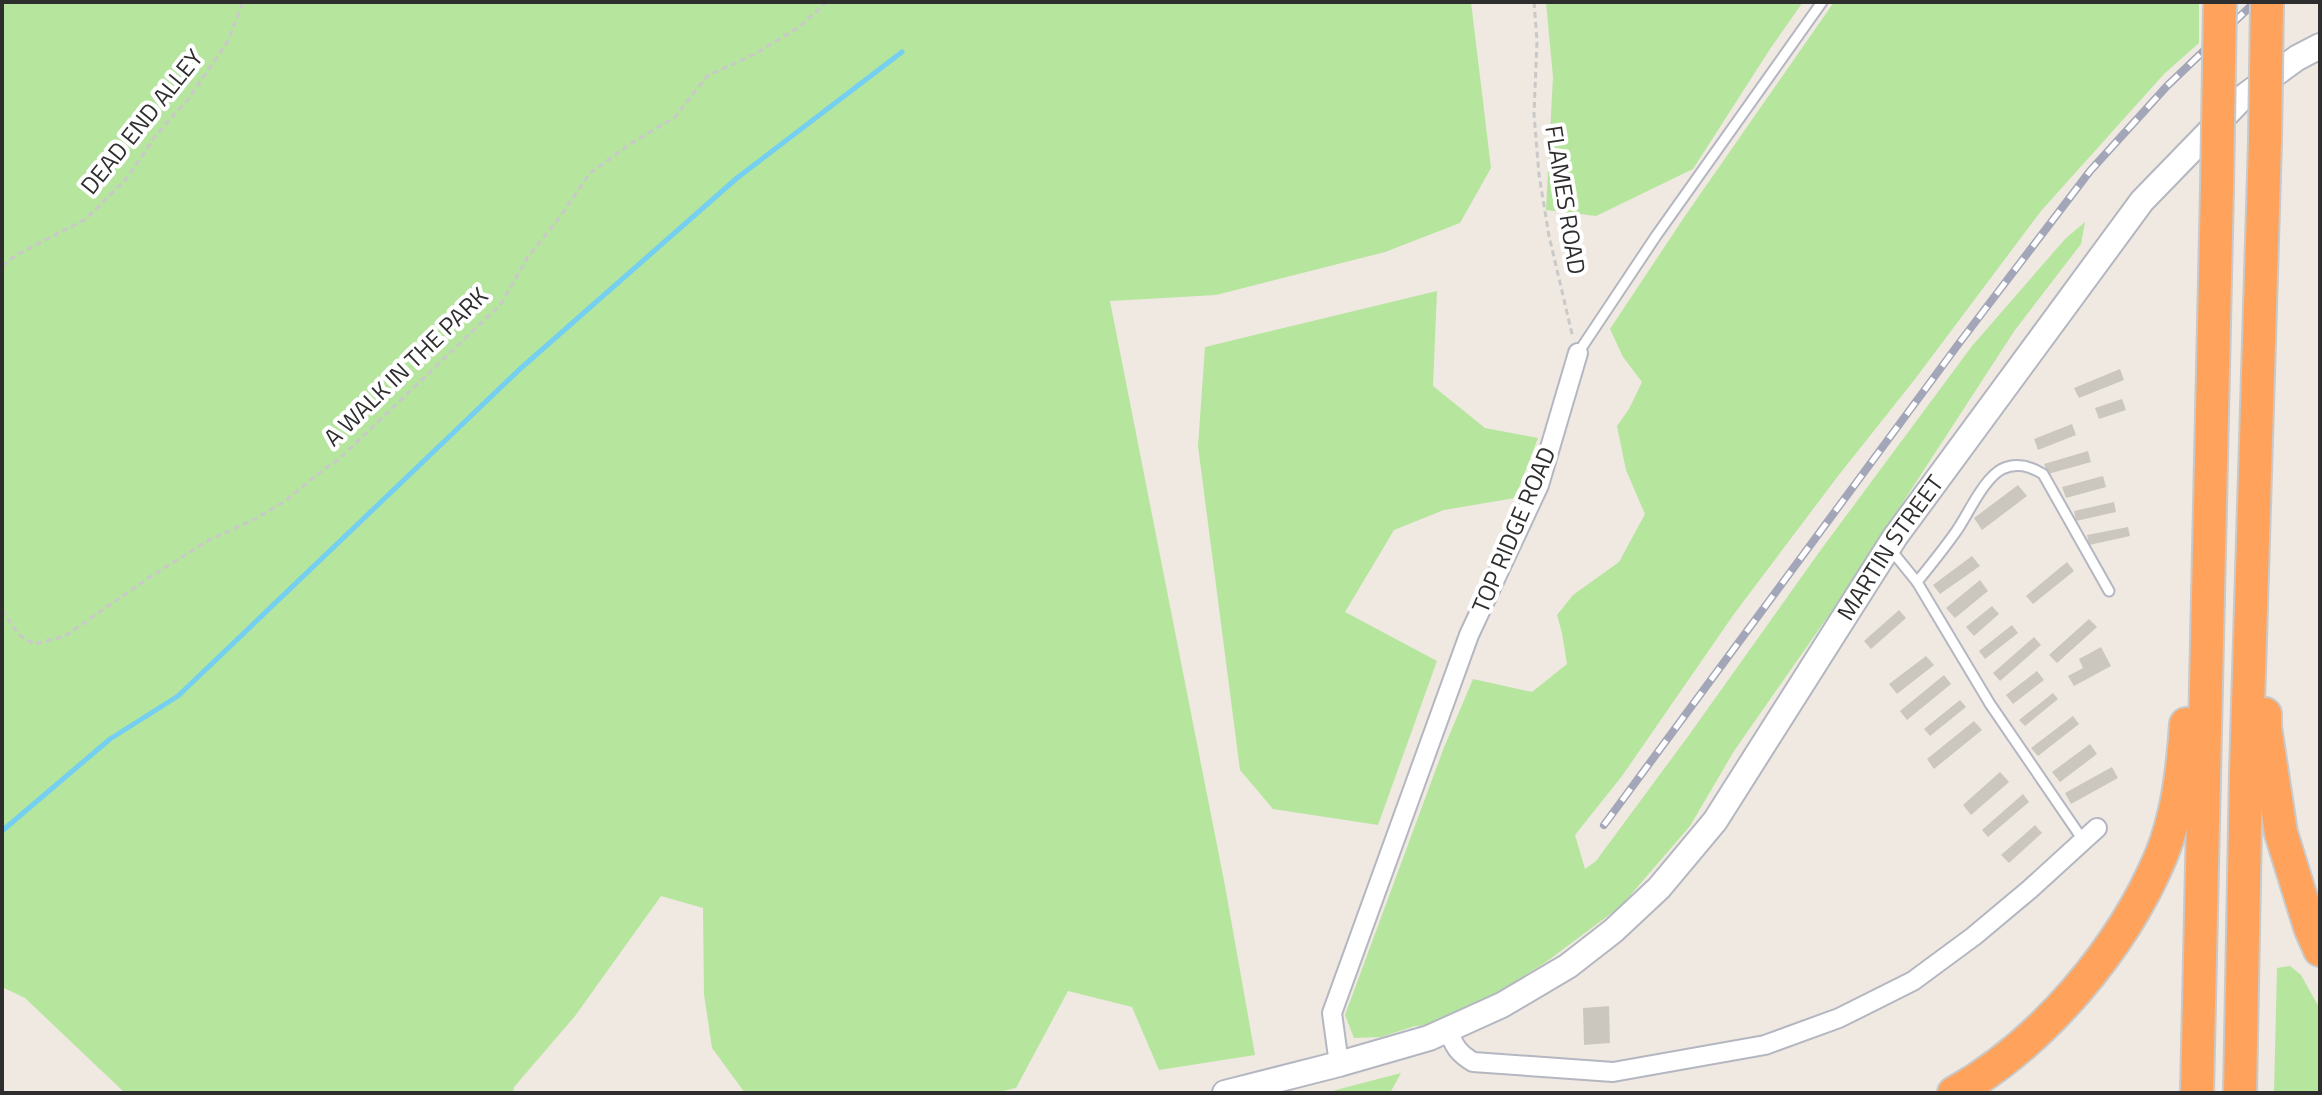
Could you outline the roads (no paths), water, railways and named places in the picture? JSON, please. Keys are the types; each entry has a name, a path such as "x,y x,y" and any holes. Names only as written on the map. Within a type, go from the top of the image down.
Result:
{"highway":[{"path":"2197,1093 2220,2"},
{"path":"2240,1093 2267,2"},
{"path":"2257,443 2265,727 2281,833 2320,950"},
{"path":"1954,1093 2019,1047 2061,1008 2102,960 2135,908 2162,855 2178,798 2196,584 2210,482"}],"street":[{"name":"MARTIN STREET","path":"1225,1093 1429,1038 1502,1005 1568,966 1613,931 1659,888 1715,821 1889,547 2142,201 2242,98 2297,58 2320,46"},
{"name":"TOP RIDGE ROAD","path":"1339,1064 1332,1013 1469,635 1539,485 1578,353"},
{"path":"1448,1030 1460,1054 1473,1062 1613,1072 1765,1045 1839,1018 1913,981 1996,918 2090,834"}],"lane":[{"name":"TOP RIDGE ROAD","path":"1578,353 1656,236 1822,2"},
{"path":"1917,582 1955,534 1989,479 2001,469 2014,465 2029,466 2043,474 2109,591"},
{"path":"1889,547 1917,582 1990,704 2090,834"}],"waterway":[{"path":"2,831 110,739 178,696 520,369 737,178 902,52"}],"railway":[{"path":"1604,825 2090,171 2167,86 2255,2"}]}
